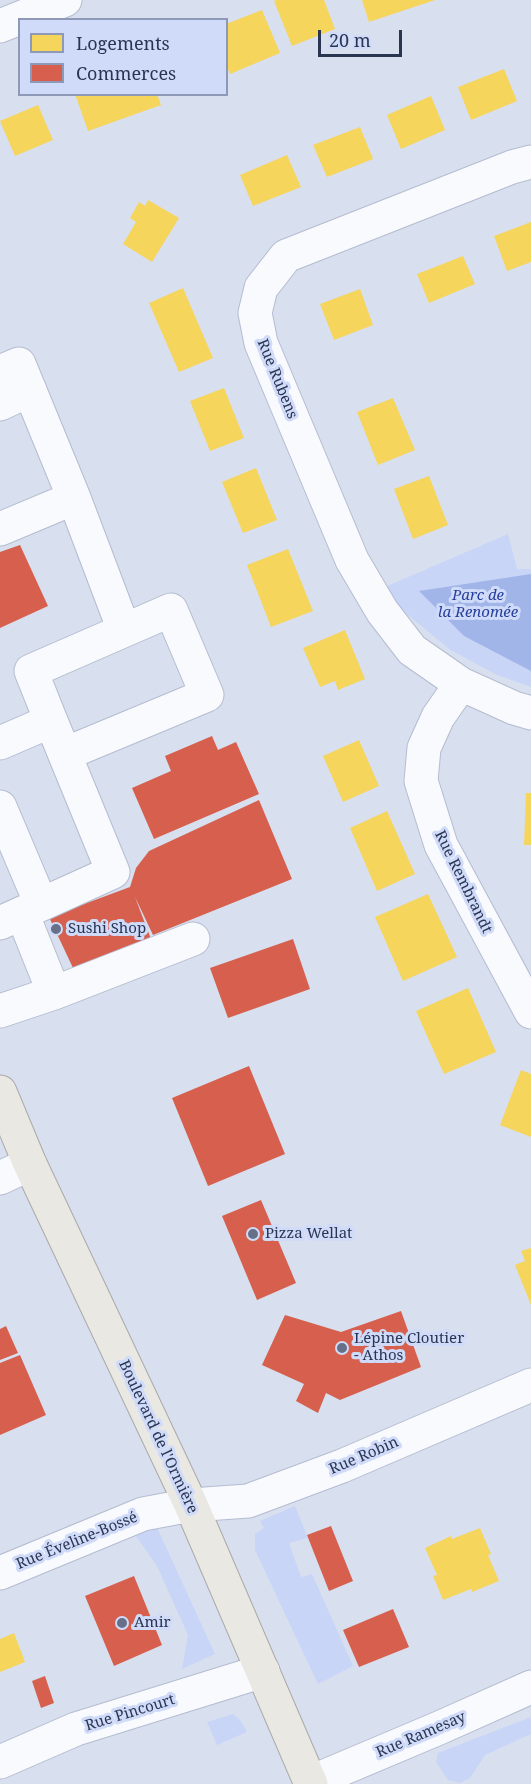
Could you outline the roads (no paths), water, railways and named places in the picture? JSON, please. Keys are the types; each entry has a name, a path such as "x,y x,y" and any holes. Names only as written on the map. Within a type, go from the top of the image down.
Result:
{"main road":[{"name":"Boulevard de l'Ormière","path":"0,1092 30,1164 191,1506 311,1783"}],"street":[{"path":"20,18 65,0"},
{"path":"0,26 18,19"},
{"name":"Rue Rubens","path":"531,162 512,167 286,256 261,288 255,313 261,343 352,560 382,611 412,650 460,684 531,713"},
{"path":"0,404 16,375"},
{"path":"16,375 74,498 124,630"},
{"path":"0,529 74,498"},
{"path":"21,913 113,872 51,721 32,671 171,610 207,694 65,754"},
{"name":"Rue Rembrandt","path":"460,684 438,717 424,748 421,781 441,845 531,1012"},
{"path":"3,733 51,721"},
{"path":"0,807 21,913 54,993"},
{"path":"0,1011 54,993 193,939"},
{"path":"0,1178 30,1164"},
{"name":"Rue Robin","path":"191,1506 248,1501 342,1466 531,1385"},
{"name":"Rue Éveline-Bossé","path":"0,1573 143,1514 191,1506"},
{"name":"Rue Pincourt","path":"0,1762 76,1729 262,1671"},
{"name":"Rue Ramesay","path":"311,1783 531,1687"}],"place":[{"name":"Sushi Shop","path":"56,929"},
{"name":"Pizza Wellat","path":"253,1234"},
{"name":"Lépine Cloutier - Athos","path":"342,1348"},
{"name":"Amir","path":"122,1623"}],"park label":[{"name":"Parc de la Renomée","path":"478,604"}]}
